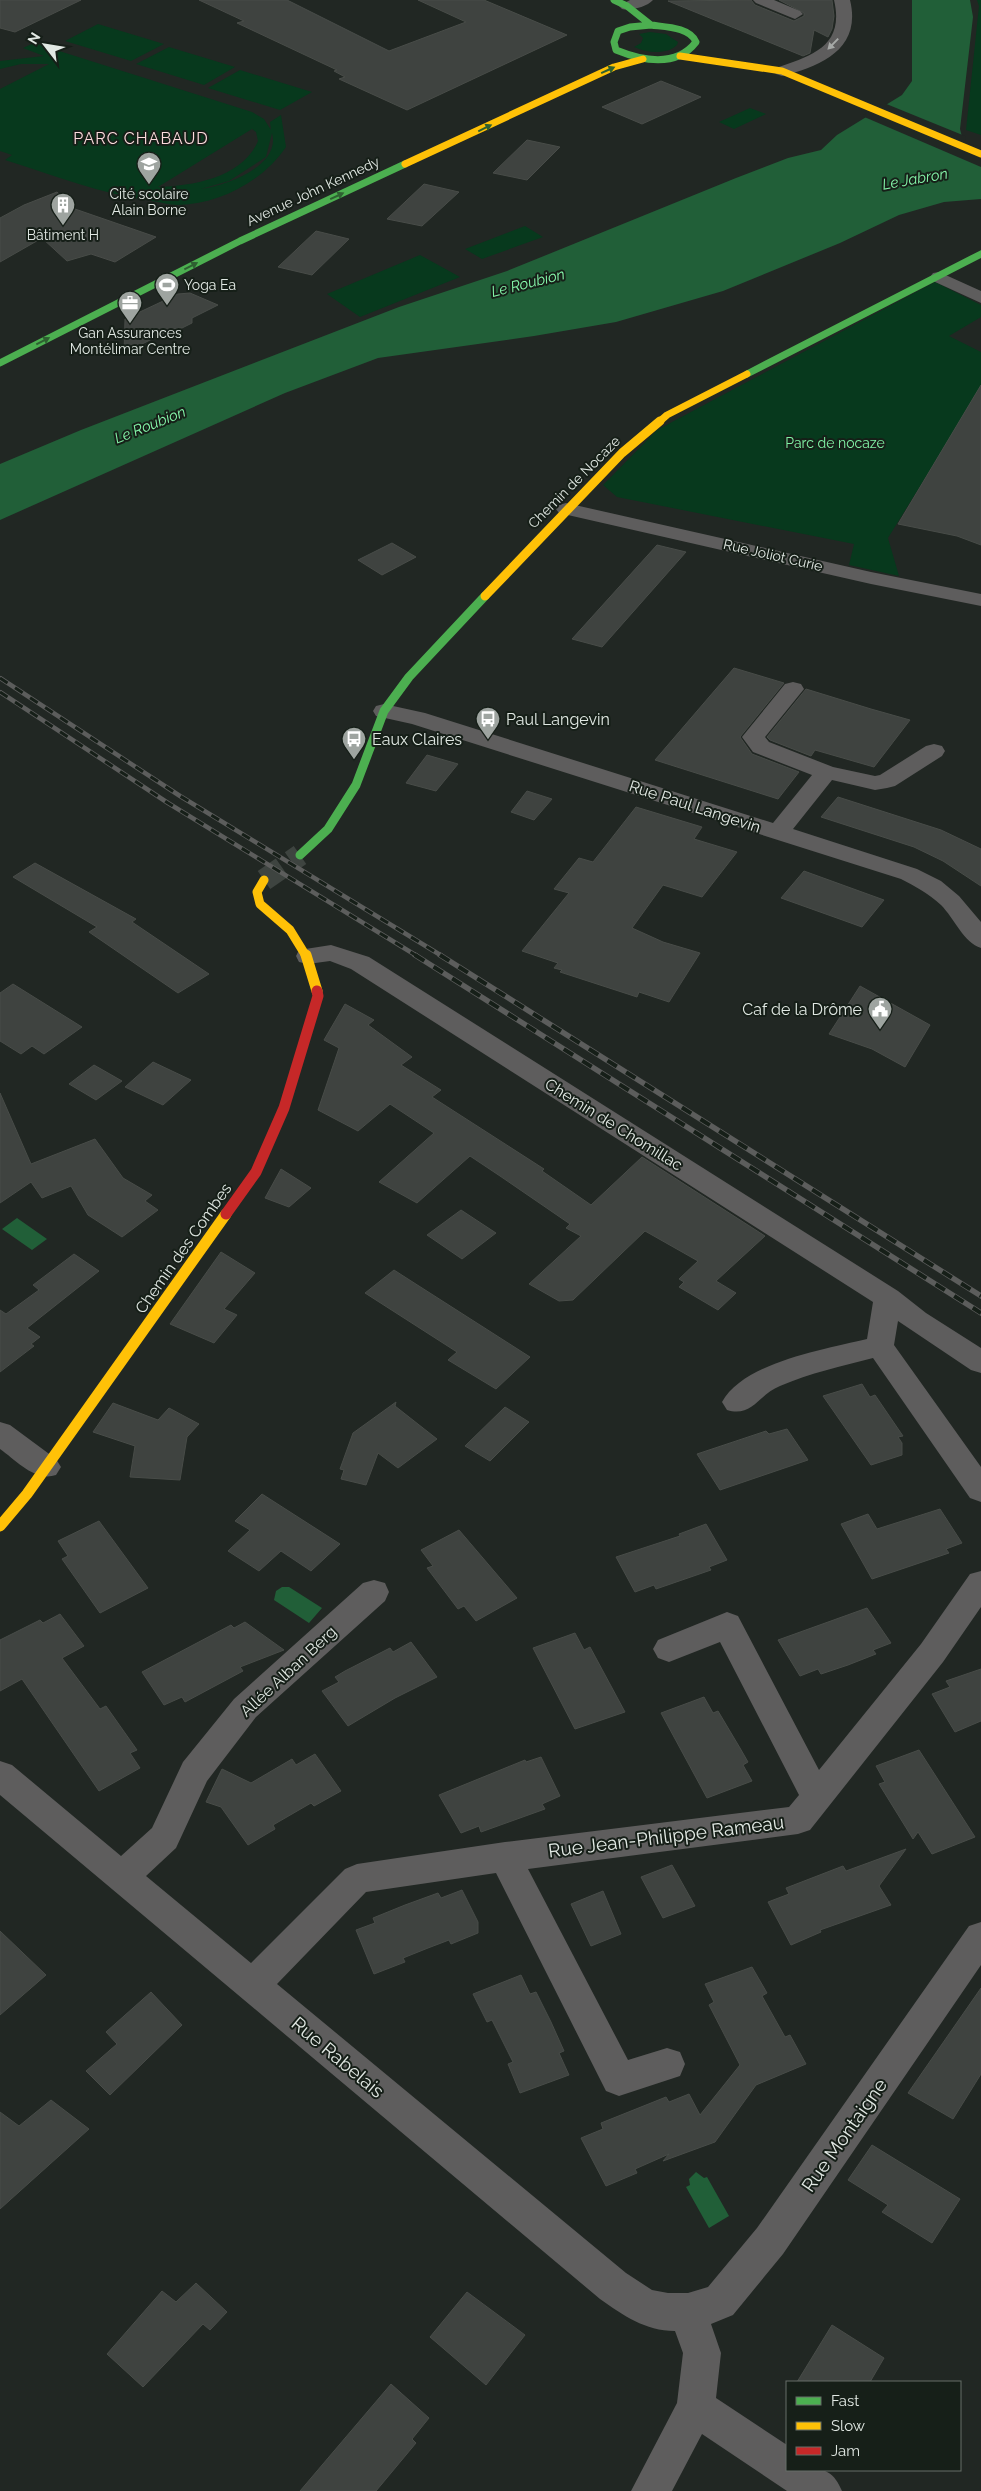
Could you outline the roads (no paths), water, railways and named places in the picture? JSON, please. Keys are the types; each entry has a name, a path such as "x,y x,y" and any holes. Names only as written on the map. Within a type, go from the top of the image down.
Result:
{"main road":[{"path":"621,3 651,25"},
{"path":"615,16 621,29"},
{"path":"680,56 694,48 696,43 694,37 677,27 651,25 621,29 614,36 613,42 616,50 643,59 655,60 680,56 776,70"},
{"path":"696,43 758,61 981,154"},
{"path":"602,57 616,50"},
{"name":"Avenue John Kennedy","path":"0,363 240,241 606,70 643,59"},
{"name":"Avenue John Kennedy","path":"74,312 227,235 578,71"},
{"name":"Chemin de Nocaze","path":"300,855 328,829 356,785 384,711 409,677 566,509 622,453 667,415 831,329 981,254"},
{"path":"264,880 257,892 260,904 274,913 308,956"},
{"name":"Chemin des Combes","path":"0,1526 46,1466 256,1172 284,1108 318,996 316,976 308,956"}],"street":[{"path":"621,3 645,0"},
{"path":"761,0 795,14"},
{"path":"776,70 816,60 840,37 847,13 842,0"},
{"path":"938,276 981,298"},
{"name":"Rue Joliot Curie","path":"566,509 871,578 981,600"},
{"path":"793,688 753,737 761,747 826,772 875,784 887,781 934,751"},
{"name":"Rue Paul Langevin","path":"384,711 418,718 931,883 964,914 981,940"},
{"path":"778,833 826,772"},
{"name":"Chemin de Chomillac","path":"308,956 331,952 360,963 888,1298 916,1320 981,1362"},
{"path":"888,1298 880,1346 981,1490"},
{"path":"737,1402 767,1379 802,1365 880,1346"},
{"path":"0,1433 46,1466"},
{"name":"Rue Jean-Philippe Rameau","path":"253,1985 357,1879 505,1857 798,1820 932,1653 981,1583"},
{"name":"Allée Alban Berg","path":"123,1875 164,1838 195,1772 244,1708 374,1592"},
{"path":"669,1649 726,1626 816,1796"},
{"name":"Rue Rabelais","path":"0,1775 123,1875 613,2286 644,2307 668,2312 688,2312"},
{"path":"505,1857 619,2079 667,2064"},
{"name":"Rue Montaigne","path":"688,2312 720,2302 770,2241 981,1937"},
{"path":"651,2491 696,2408 702,2353 688,2312"},
{"path":"696,2408 786,2467"},
{"path":"792,2471 822,2491"}],"water":[{"path":"912,0 970,0 973,17 960,129 964,145 981,150 981,199 944,202 899,215 840,243 723,291 616,322 534,336 378,358 285,393 0,520 0,464 81,430 399,307 507,271 788,158 821,150 837,135 902,95 912,81"},
{"path":"17,1218 47,1239 32,1250 2,1229"},
{"path":"282,1587 289,1587 322,1608 309,1623 274,1600 276,1591"},
{"path":"696,2172 704,2178 707,2177 729,2216 709,2228 686,2187 690,2185 689,2179"}],"tunnel":[{"path":"264,880 300,855"}],"railway":[{"path":"0,678 180,796 442,956"},
{"path":"0,692 168,803 417,956"},
{"path":"415,955 981,1313"},
{"path":"440,955 981,1296"}],"place":[{"name":"Cité scolaire Alain Borne","path":"149,185"},
{"name":"Bâtiment H","path":"63,226"},
{"name":"Yoga Ea","path":"167,306"},
{"name":"Gan Assurances Montélimar Centre","path":"130,324"},
{"name":"Paul Langevin","path":"488,740"},
{"name":"Eaux Claires","path":"354,760"},
{"name":"Caf de la Drôme","path":"880,1030"}],"district":[{"name":"PARC CHABAUD","path":"141,138"}],"water label":[{"name":"Le Jabron","path":"915,179"},
{"name":"Le Roubion","path":"528,283"},
{"name":"Le Roubion","path":"150,425"}],"park label":[{"name":"Parc de nocaze","path":"835,443"}]}
